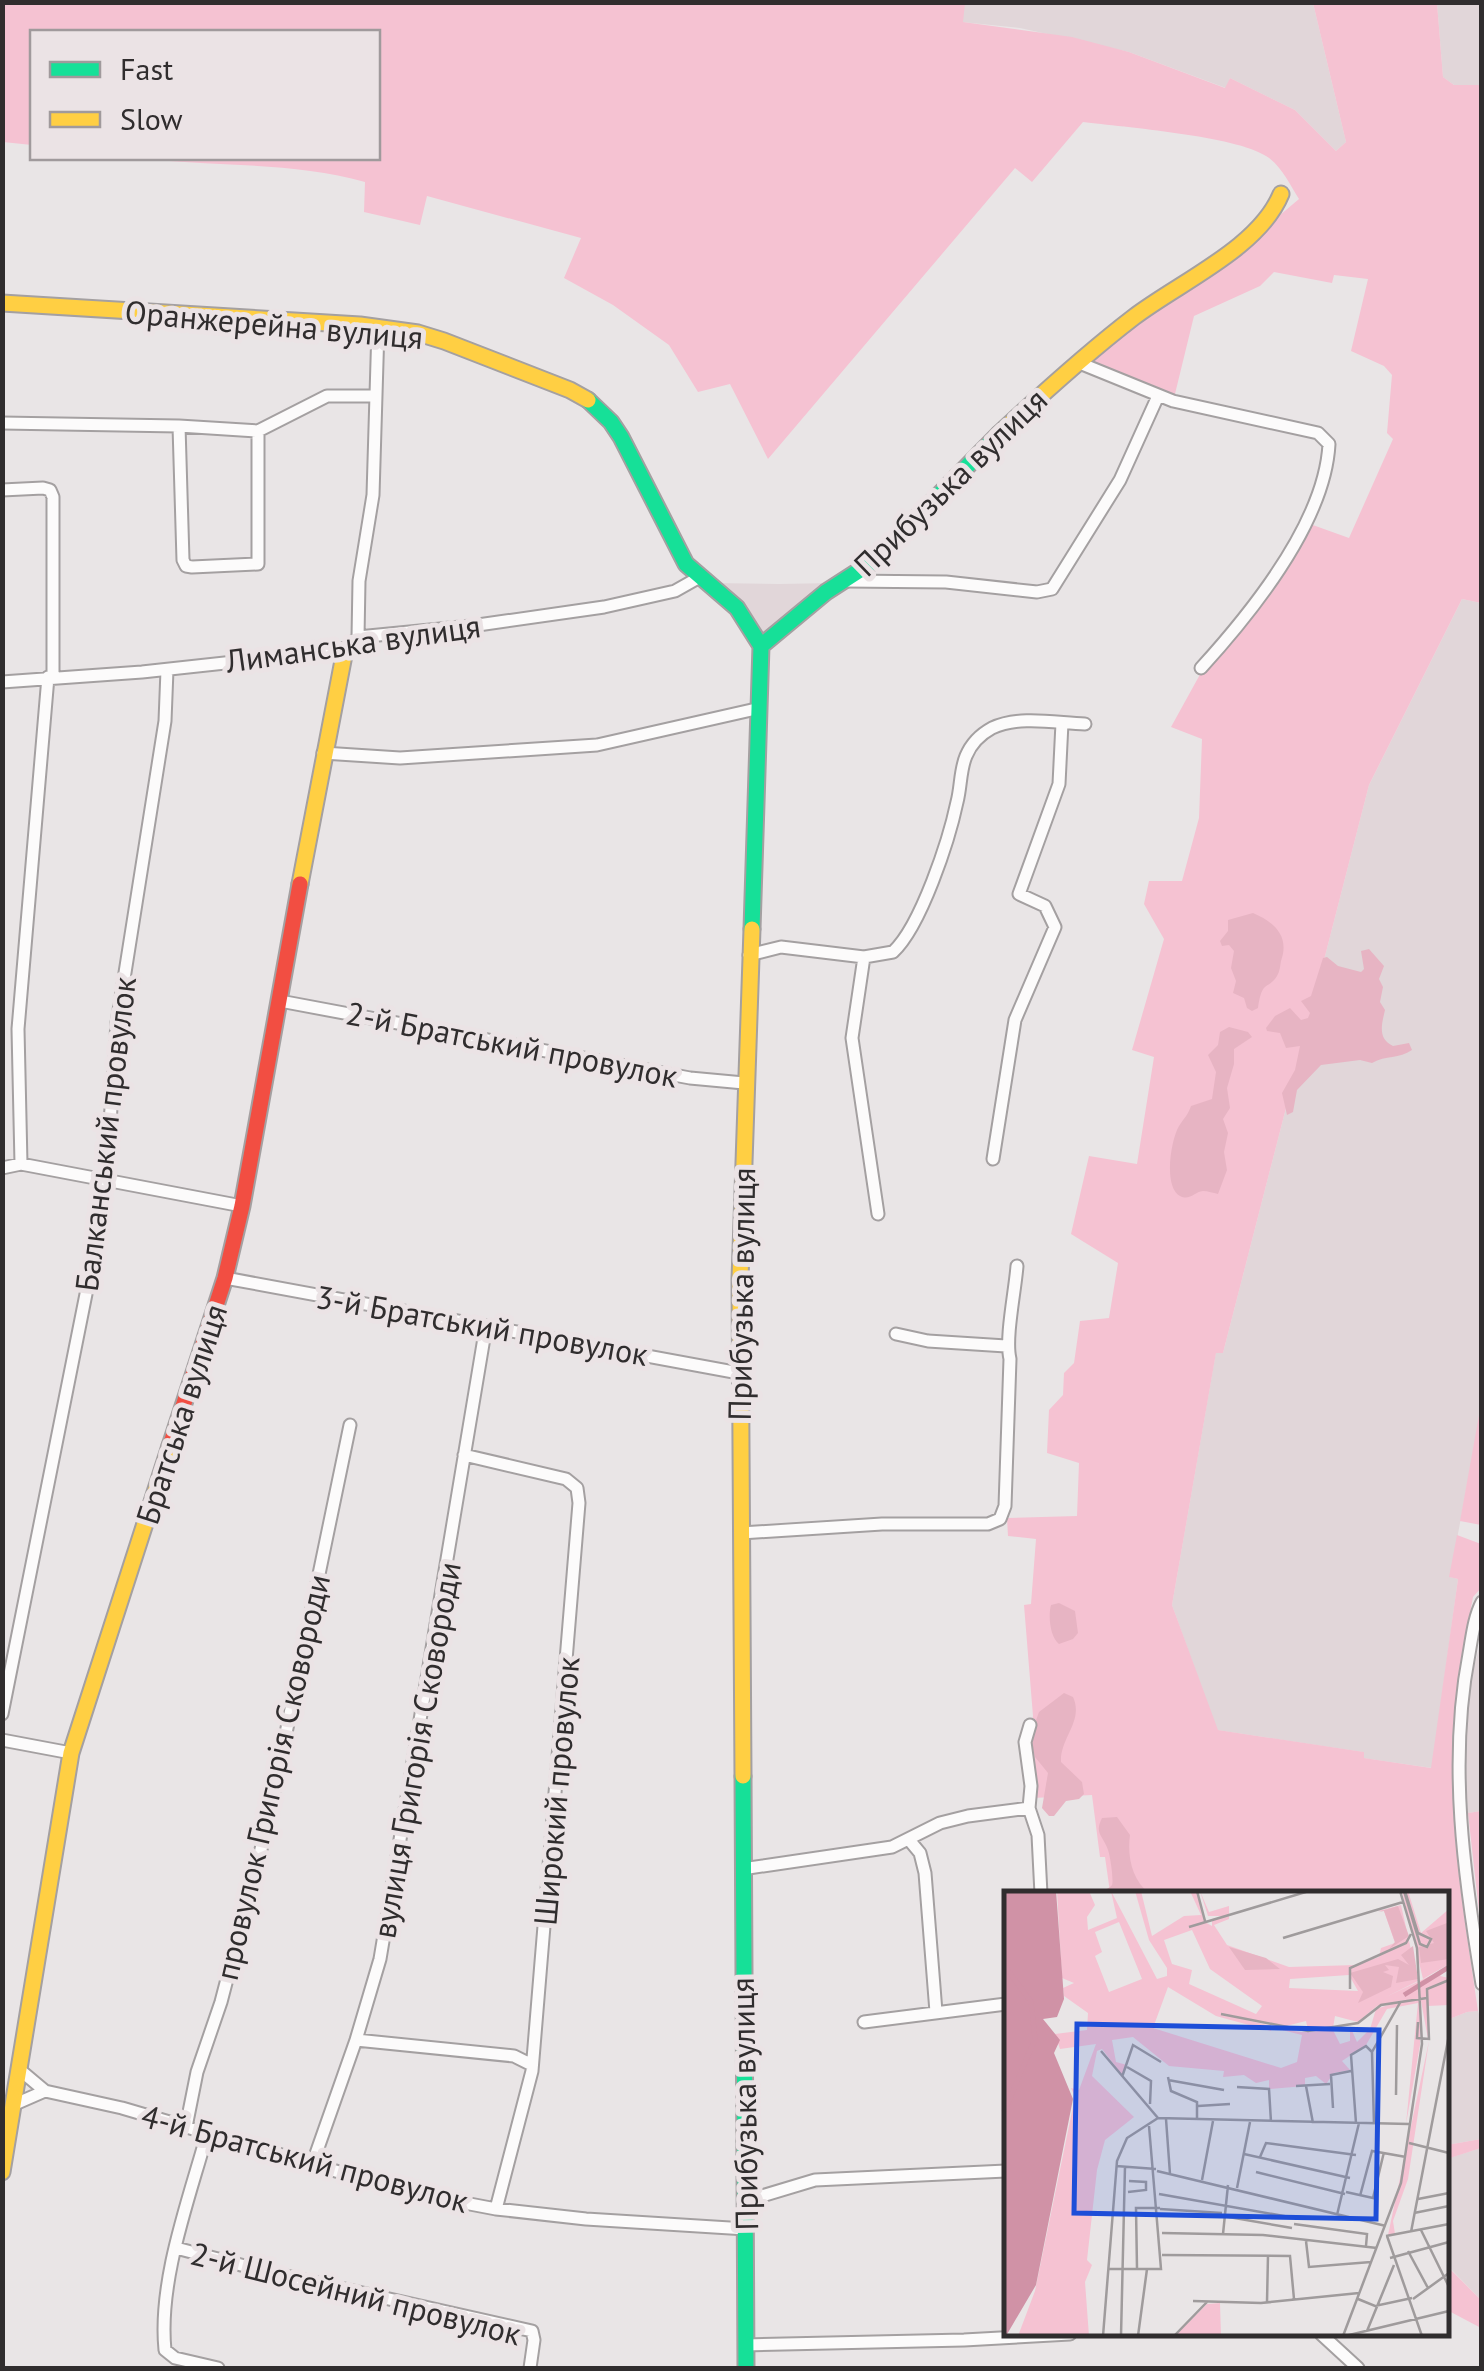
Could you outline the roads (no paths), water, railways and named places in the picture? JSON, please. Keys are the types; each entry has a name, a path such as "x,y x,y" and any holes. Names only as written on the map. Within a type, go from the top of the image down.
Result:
{"street":[{"name":"Прибузька вулиця","path":"746,2368 739,1373 744,1082 761,646 892,544 985,446 1077,362 1138,314 1227,256 1274,211 1281,194"},
{"name":"Оранжерейна вулиця","path":"2,303 418,333 570,390 611,422 678,550 698,578 743,614 761,646"},
{"path":"358,637 359,581 373,495 378,328"},
{"name":"Прибузька вулиця","path":"1077,362 1158,396 1318,434 1328,444 1304,532 1224,643 1201,668"},
{"path":"2,423 258,430 327,396 375,396"},
{"path":"846,581 946,582 1037,592 1052,589 1120,480 1158,396"},
{"path":"179,426 183,560 192,567 258,564 258,430"},
{"path":"2,490 44,488 50,490 53,498 50,677 18,1029 21,1164"},
{"name":"Лиманська вулиця","path":"2,682 167,670 345,650 358,637 604,607 675,591 698,578"},
{"name":"Братська вулиця","path":"2,2172 71,1753 225,1278 280,1001 322,753 345,650"},
{"name":"Балканський провулок","path":"2,1714 106,1180 117,1023 165,721 167,670"},
{"path":"322,753 387,758 596,745 756,709"},
{"path":"993,1159 1015,1020 1055,927 1045,906 1019,894 1059,784 1062,723"},
{"path":"749,955 790,947 864,957 889,954 906,936 928,889 972,744 981,735 1005,724 1086,724"},
{"path":"864,957 852,1038 878,1214"},
{"name":"2-й Братський провулок","path":"280,1001 690,1078 744,1082"},
{"path":"2,1168 21,1164 242,1206"},
{"path":"741,1533 995,1522 1005,1506 1010,1360 1006,1346 1014,1313 1018,1266"},
{"name":"3-й Братський провулок","path":"225,1278 739,1373"},
{"name":"вулиця Григорія Сковороди","path":"312,2165 356,2040 384,1940 486,1326"},
{"path":"896,1334 1006,1346"},
{"name":"провулок Григорія Сковороди","path":"186,2127 197,2072 221,2002 265,1834 350,1425"},
{"name":"Широкий провулок","path":"464,1455 566,1479 575,1484 579,1493 532,2065 496,2209"},
{"path":"1482,1602 1464,1681 1458,1754 1461,1814 1482,1984"},
{"path":"1030,1725 1026,1740 1029,1808 1038,1835 1041,1891"},
{"path":"2,1740 71,1753"},
{"path":"742,1869 884,1849 954,1819 1029,1808"},
{"path":"910,1841 920,1853 924,1874 936,2012"},
{"path":"864,2022 1004,2004"},
{"path":"356,2040 514,2056 532,2065"},
{"name":"4-й Братський провулок","path":"20,2070 46,2091 408,2192 496,2209 586,2219 746,2229"},
{"path":"14,2105 46,2091"},
{"path":"208,2134 176,2248 163,2333 165,2350 175,2358 218,2368"},
{"path":"746,2201 815,2180 1004,2171"},
{"name":"2-й Шосейний провулок","path":"176,2248 532,2331 530,2368"},
{"path":"746,2345 1035,2336"},
{"path":"1323,2336 1358,2368"}]}
